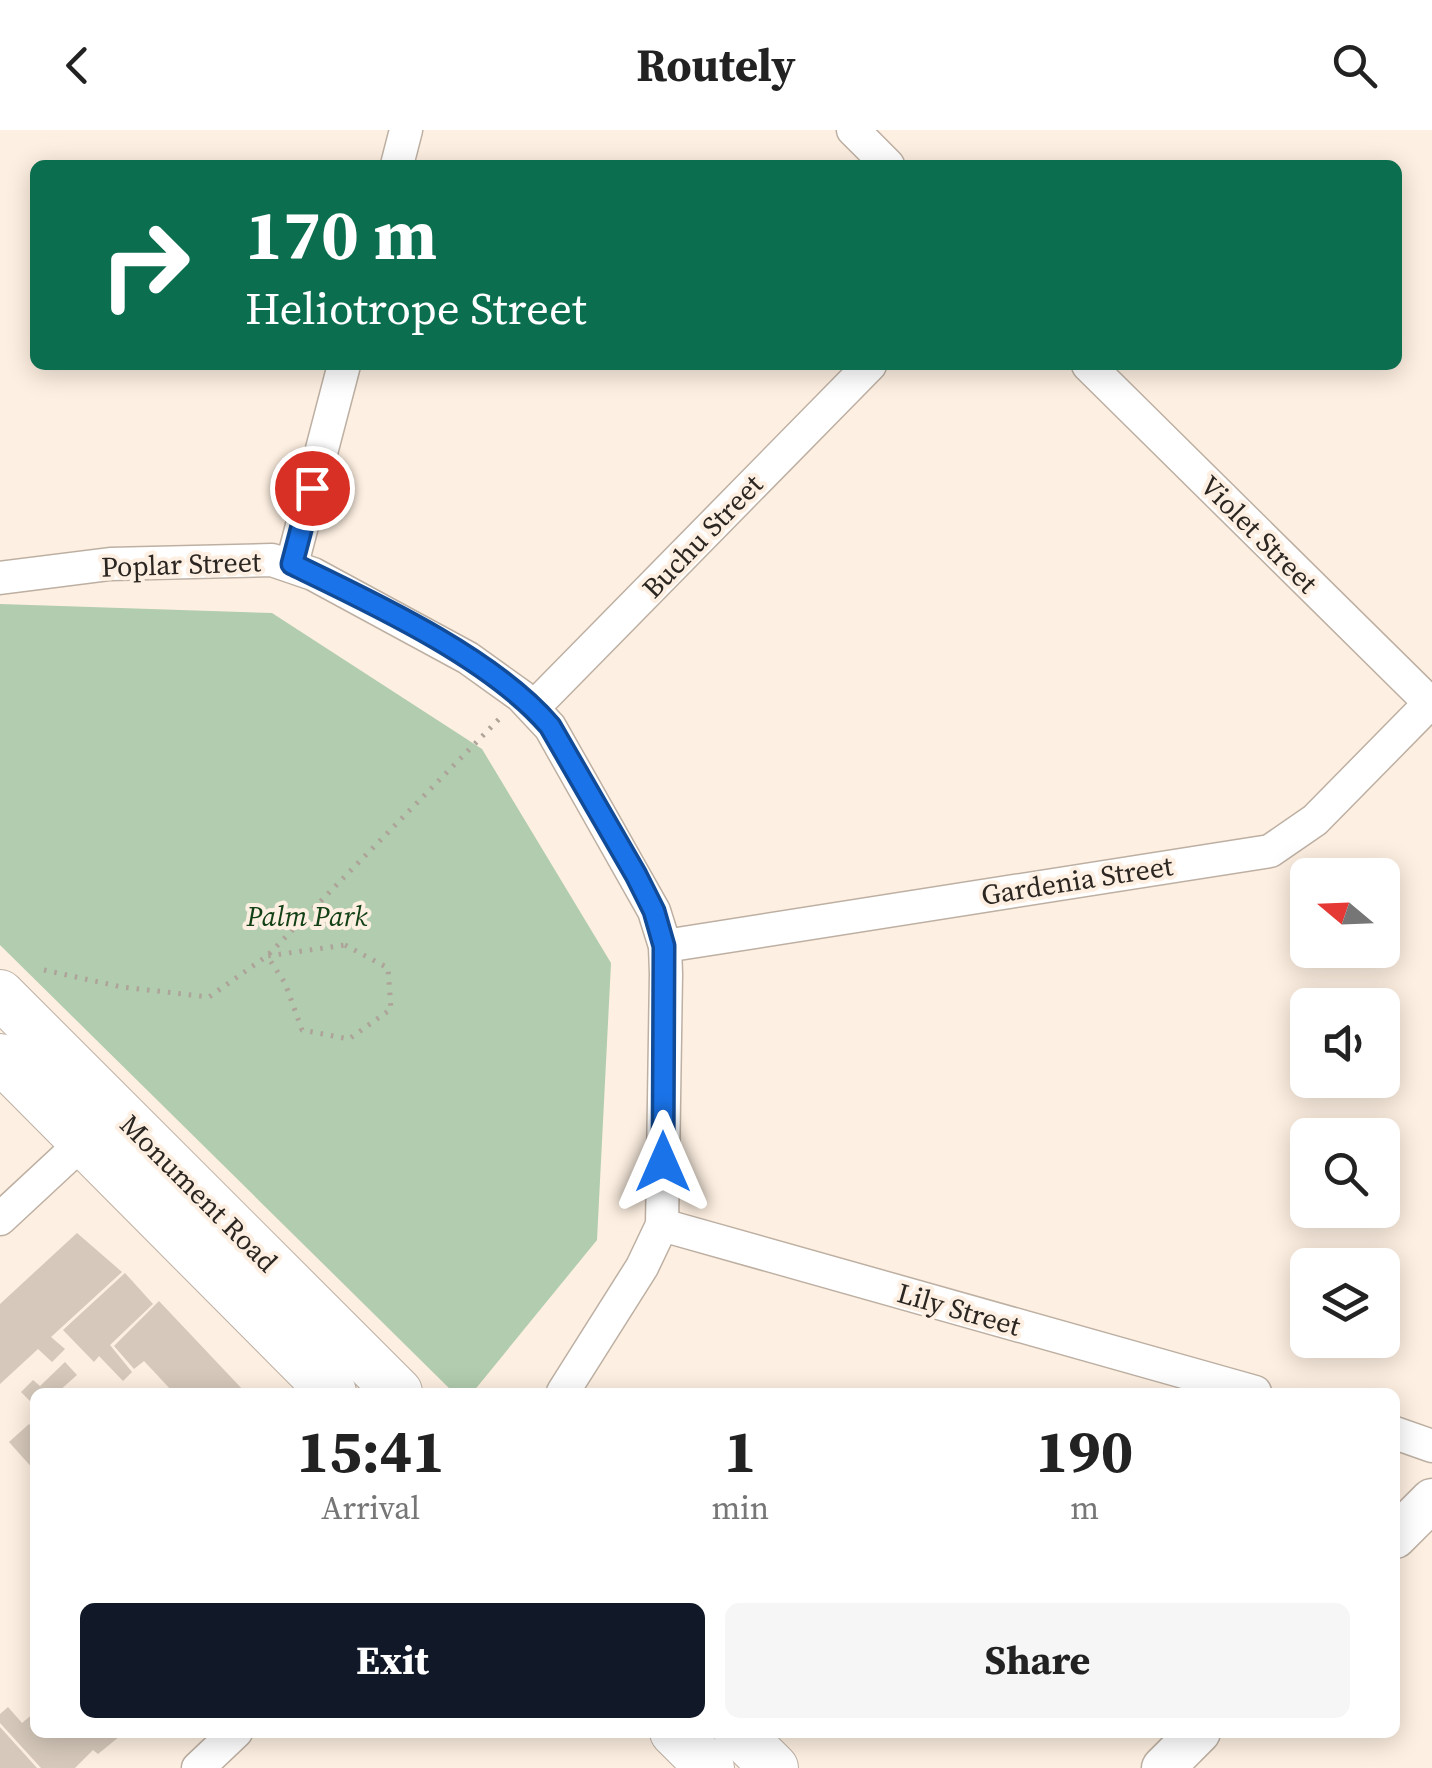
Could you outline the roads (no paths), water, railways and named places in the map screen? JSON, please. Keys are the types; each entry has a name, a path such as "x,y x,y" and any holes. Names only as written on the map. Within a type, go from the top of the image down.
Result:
{"main road":[{"name":"Monument Road","path":"0,994 100,1127 328,1388"},
{"name":"Monument Road","path":"0,1058 100,1127 394,1388"},
{"path":"680,1738 710,1768"},
{"path":"744,1738 774,1768"}],"street":[{"path":"398,160 406,130"},
{"path":"853,130 883,160"},
{"path":"292,564 343,370"},
{"name":"Buchu Street","path":"528,702 865,370"},
{"name":"Violet Street","path":"1093,370 1431,702"},
{"name":"Poplar Street","path":"0,578 110,564 251,559 292,564 468,658 528,702 550,726 654,911 664,946 662,1226 642,1266 566,1388"},
{"name":"Gardenia Street","path":"664,946 1270,850 1315,820 1431,702"},
{"path":"0,1219 100,1127"},
{"name":"Lily Street","path":"662,1226 1241,1388"},
{"path":"1400,1435 1432,1446"},
{"path":"1400,1531 1432,1500"},
{"path":"198,1768 230,1738"},
{"path":"1163,1768 1193,1738"}],"park label":[{"name":"Palm Park","path":"307,916"}]}
